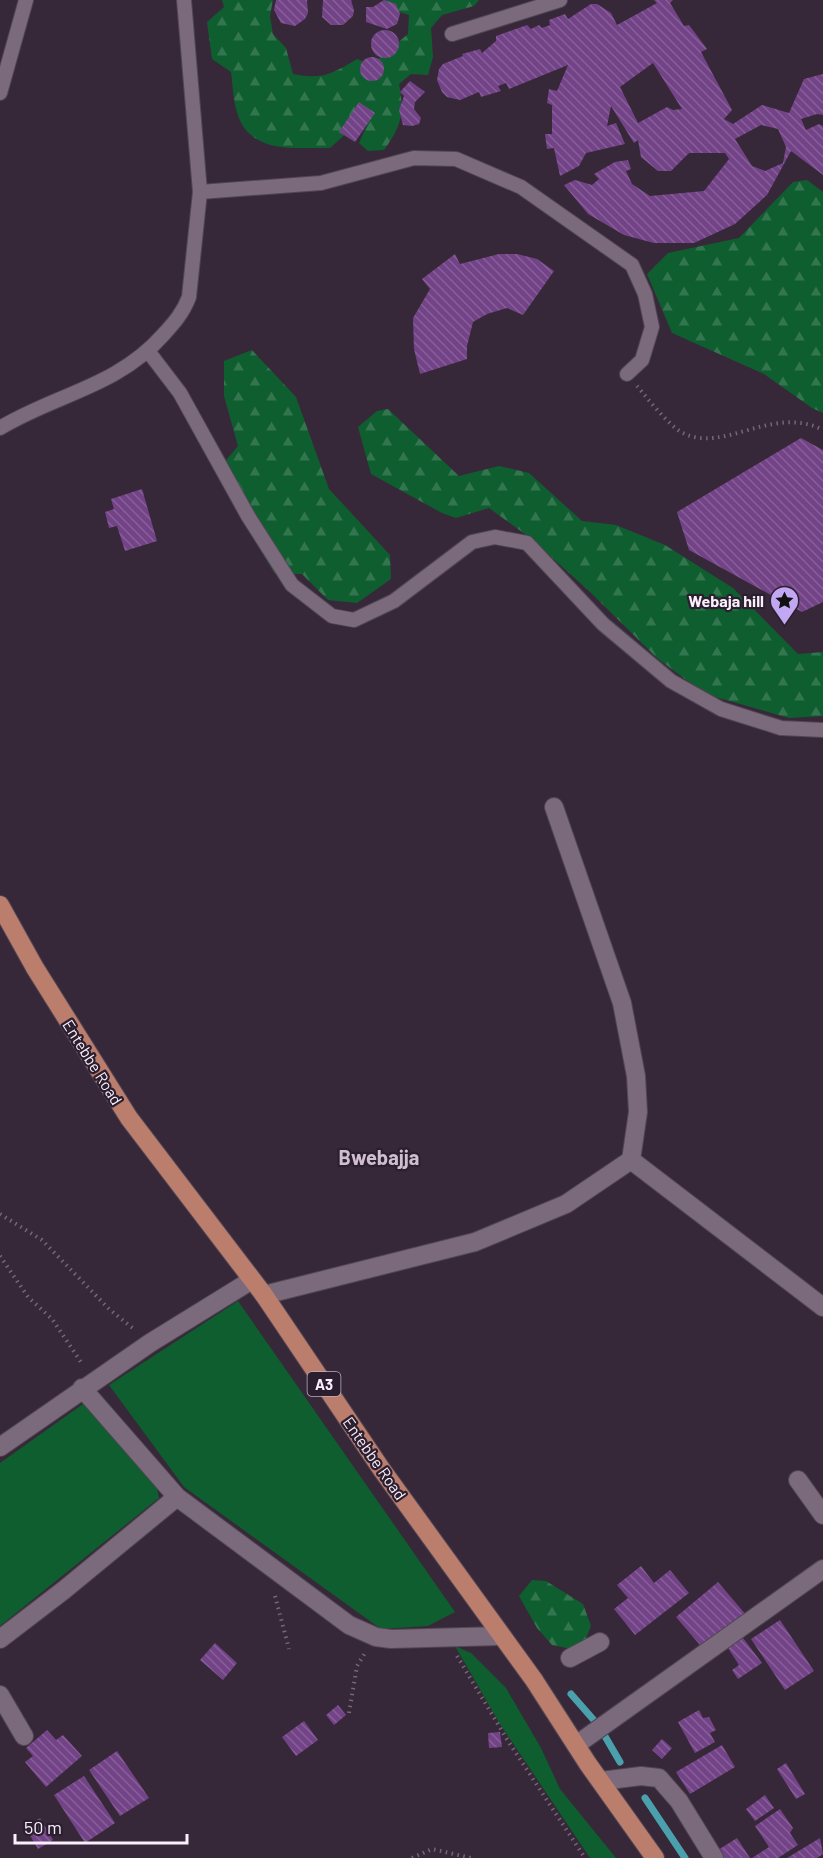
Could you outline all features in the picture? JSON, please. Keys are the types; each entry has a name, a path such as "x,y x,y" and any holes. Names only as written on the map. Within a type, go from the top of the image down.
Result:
{"main road":[{"name":"Entebbe Road","path":"0,905 34,968 129,1118 264,1295 382,1470 534,1680 576,1745 655,1858"}],"street":[{"path":"264,1295 475,1242 506,1231 566,1204 631,1160 638,1112 636,1076 622,1003 554,807"},
{"path":"631,1160 823,1307"},
{"path":"0,1447 150,1343 252,1280"},
{"path":"88,1385 177,1497 349,1625 376,1637 415,1641 500,1636"},
{"path":"798,1480 823,1515"},
{"path":"0,1639 64,1590 177,1497"},
{"path":"576,1745 823,1569"},
{"path":"570,1658 600,1642"},
{"path":"0,1695 24,1736"},
{"path":"601,1781 641,1776 659,1778 679,1801 714,1858"}],"lane":[{"path":"0,93 26,0"},
{"path":"0,428 100,383 125,369 148,351 184,311 189,297 200,192 184,0"},
{"path":"452,34 560,0"},
{"path":"200,192 321,183 414,158 456,159 520,187 632,265 645,294 652,327 642,360 627,374"},
{"path":"148,351 180,393 248,516 292,585 332,616 354,620 394,601 472,542 495,537 527,543 603,624 671,681 721,709 781,728 823,730"}],"path":[{"path":"627,374 682,433 706,440 771,423 808,422 823,430"},
{"path":"0,1214 42,1240 109,1309 150,1343"},
{"path":"0,1256 28,1297 52,1319 88,1385"},
{"path":"273,1588 289,1648"},
{"path":"350,1713 357,1666 376,1637"},
{"path":"447,1639 507,1741 585,1858"},
{"path":"412,1858 432,1849 471,1858"}],"green space":[{"path":"222,0 273,0 270,16 273,34 286,48 293,74 319,76 333,72 357,59 371,65 408,34 409,15 383,7 383,0 479,0 474,6 442,15 431,28 433,57 428,75 411,74 399,84 402,104 398,126 384,150 368,151 359,143 368,123 350,130 330,148 278,146 255,138 246,130 236,107 231,72 212,59 207,22 224,7"},
{"path":"807,180 823,192 823,413 812,408 764,374 672,333 647,274 668,253 739,238 793,182"},
{"path":"252,350 296,397 329,489 390,555 391,579 357,603 328,600 302,574 275,574 234,492 223,464 238,446 224,396 224,361"},
{"path":"388,409 459,476 499,466 529,473 582,521 616,525 665,545 733,588 798,654 823,652 823,716 789,718 705,694 657,658 589,591 529,537 489,508 456,518 442,513 371,474 358,427 377,411"},
{"path":"238,1301 455,1612 428,1626 381,1629 184,1487 109,1385"},
{"path":"90,1399 155,1477 159,1498 0,1626 0,1463"},
{"path":"532,1580 546,1581 583,1604 591,1626 581,1651 552,1645 537,1628 519,1596"},
{"path":"455,1646 471,1653 506,1688 541,1748 560,1789 616,1858 590,1858 500,1724"}],"building":[{"path":"276,0 307,0 308,13 305,19 295,26 281,23 274,10"},
{"path":"323,0 351,0 353,16 343,25 331,25 322,17"},
{"path":"384,0 396,4 400,14 397,24 387,29 366,22 366,7 373,7"},
{"path":"654,0 673,0 670,3 684,26 689,25 707,49 701,52 732,110 724,119 733,124 762,105 789,113 804,79 823,74 823,115 817,114 801,119 806,130 819,124 823,126 823,175 791,151 767,195 735,224 694,243 654,243 624,235 588,214 564,185 575,180 592,185 599,179 594,174 615,162 628,160 631,169 626,171 632,184 650,196 704,191 729,159 725,153 689,153 671,171 658,171 641,157 638,140 634,143 611,106 607,126 616,123 625,144 586,153 579,166 560,176 554,148 547,149 545,134 552,134 552,105 547,103 549,89 557,91 568,65 509,89 506,83 498,86 501,91 481,97 479,92 460,100 447,97 437,80 439,69 443,64 463,56 462,54 480,49 482,53 496,41 496,36 527,25 531,29 539,25 542,28 550,25 549,20 565,14 568,19 591,4 597,4 611,13 617,25 657,3","holes":["653,63 682,109 673,110 667,107 638,123 620,87","761,125 778,129 786,147 783,163 765,171 752,166 735,139"]},
{"path":"385,30 395,34 399,44 395,54 385,58 375,54 371,44 375,34"},
{"path":"372,57 381,60 384,69 381,78 372,81 363,78 360,69 363,60"},
{"path":"410,81 425,92 415,102 414,109 421,118 419,124 412,126 403,125 399,110 404,96 400,92"},
{"path":"359,102 375,113 355,142 339,132"},
{"path":"455,254 460,264 499,254 517,254 537,259 554,271 523,315 507,308 487,314 473,322 467,346 467,359 420,374 414,349 413,318 430,289 422,279"},
{"path":"801,438 823,450 823,602 802,612 689,550 677,512"},
{"path":"142,489 157,541 125,551 117,526 109,528 105,512 114,509 111,499"},
{"path":"641,1566 654,1583 670,1570 689,1593 635,1635 614,1609 628,1598 617,1585"},
{"path":"718,1582 747,1616 705,1651 676,1617"},
{"path":"780,1620 814,1671 785,1690 751,1639"},
{"path":"743,1638 762,1663 738,1679 732,1670 739,1665 728,1648"},
{"path":"215,1643 237,1663 223,1680 200,1660"},
{"path":"338,1705 346,1715 334,1725 326,1715"},
{"path":"699,1710 703,1718 709,1717 716,1730 710,1733 715,1742 695,1753 678,1722"},
{"path":"304,1721 318,1740 296,1756 282,1737"},
{"path":"47,1730 56,1740 63,1735 82,1756 46,1787 25,1762 33,1756 26,1748"},
{"path":"500,1732 502,1747 489,1748 488,1733"},
{"path":"662,1739 672,1748 662,1759 652,1750"},
{"path":"722,1745 735,1767 690,1794 676,1772"},
{"path":"117,1751 149,1798 120,1816 89,1770"},
{"path":"786,1763 805,1794 796,1799 777,1769"},
{"path":"84,1776 115,1823 85,1843 54,1795"},
{"path":"765,1795 774,1808 755,1821 746,1809"},
{"path":"780,1809 793,1828 790,1833 798,1845 778,1858 752,1858 769,1847 755,1826"},
{"path":"40,1818 53,1840 38,1849 25,1827"},
{"path":"737,1838 750,1858 724,1858 718,1850"},
{"path":"820,1838 823,1854 817,1858 787,1858"}],"waterway":[{"path":"571,1694 599,1726 620,1762"},
{"path":"645,1798 685,1858"}],"place":[{"name":"Webaja hill","path":"785,626"}],"district":[{"name":"Bwebajja","path":"379,1157"}]}
